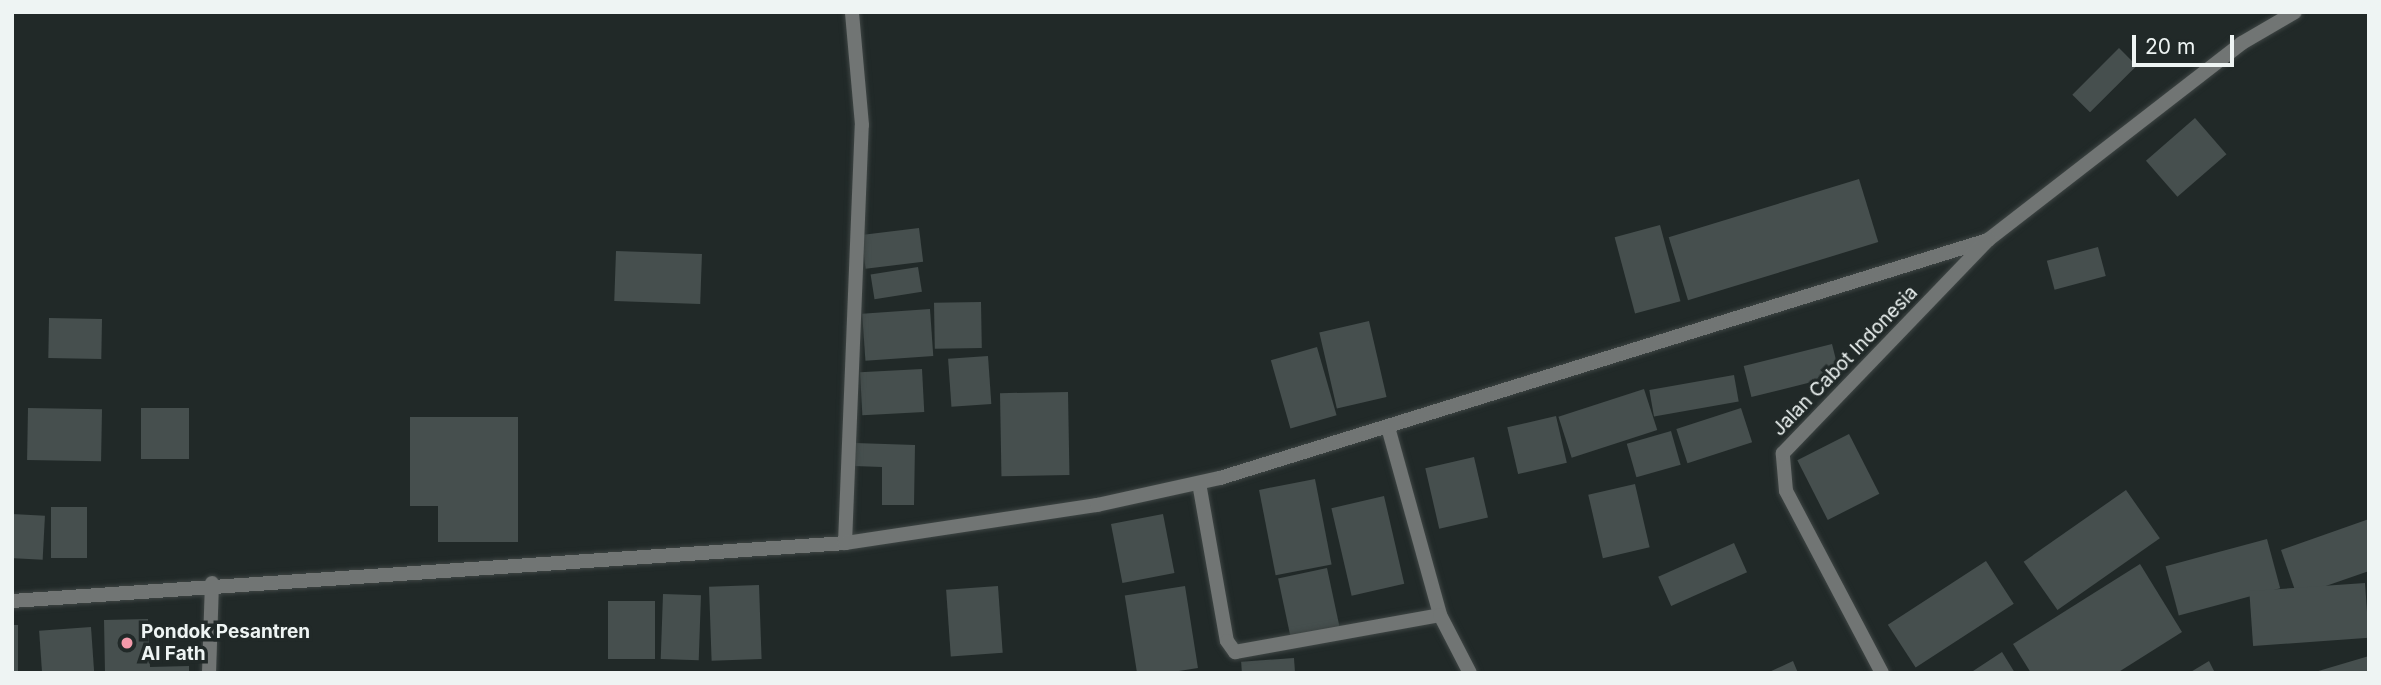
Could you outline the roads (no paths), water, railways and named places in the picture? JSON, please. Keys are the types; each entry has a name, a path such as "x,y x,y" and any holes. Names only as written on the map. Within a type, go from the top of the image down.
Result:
{"street":[{"path":"845,542 861,84 852,12"},
{"path":"12,601 212,583 845,542 1097,505 1199,483 1388,427 1988,240 2232,50 2295,12"},
{"name":"Jalan Cabot Indonesia","path":"1882,673 1786,491 1783,453 1988,240"},
{"path":"1388,427 1440,615 1470,673"},
{"path":"1199,483 1227,640 1235,652 1440,615"},
{"path":"209,673 212,583"}],"place":[{"name":"Pondok Pesantren Al Fath","path":"127,643"}]}
